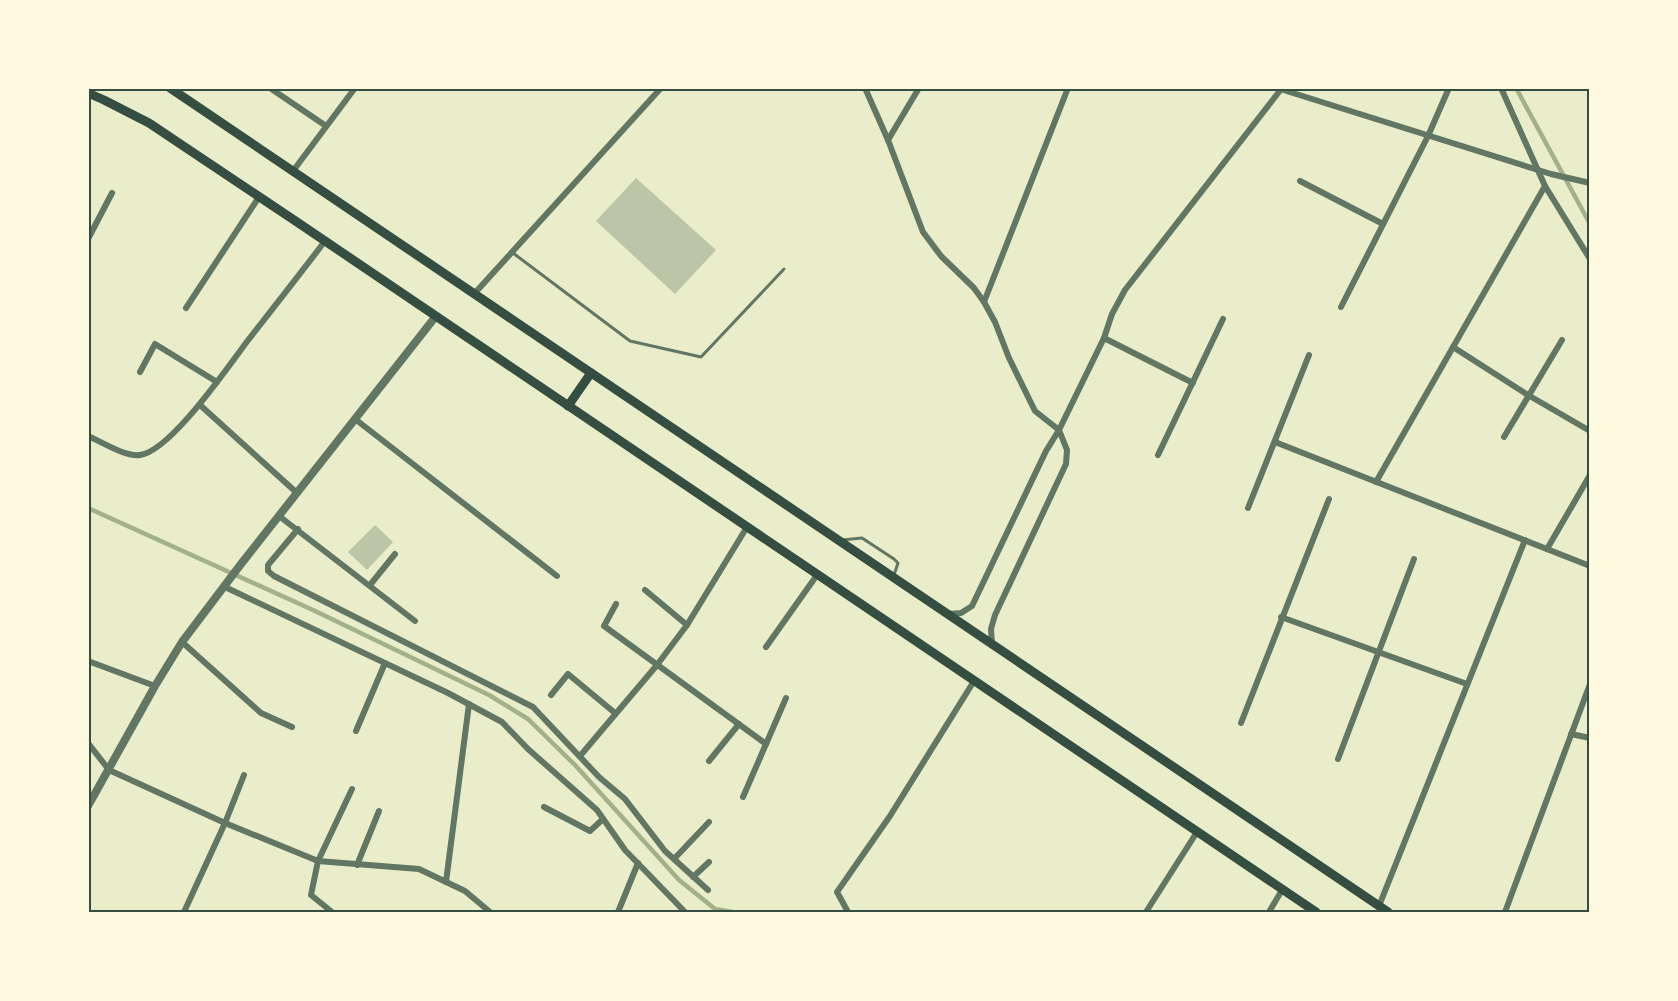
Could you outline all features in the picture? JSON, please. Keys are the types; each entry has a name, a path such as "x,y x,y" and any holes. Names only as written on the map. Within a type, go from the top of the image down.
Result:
{"main road":[{"path":"173,89 1388,912"},
{"path":"88,93 149,123 1316,912"},
{"path":"568,406 591,373"}],"street":[{"path":"270,88 326,126"},
{"path":"293,171 355,88"},
{"path":"474,294 661,88"},
{"path":"866,88 923,232 941,256 974,288 984,302 1035,411 1059,430 1067,450 1066,464 995,615 991,629 992,644"},
{"path":"888,140 919,88"},
{"path":"984,302 1068,88"},
{"path":"1341,307 1428,136 1449,88"},
{"path":"1501,88 1545,186 1590,259"},
{"path":"947,614 961,613 972,606 1046,451 1059,430 1104,338 1112,314 1125,290 1280,89 1537,170 1590,183"},
{"path":"1300,181 1383,224"},
{"path":"1376,482 1545,186"},
{"path":"88,239 112,193"},
{"path":"186,308 259,197"},
{"path":"88,436 118,450 138,455 149,452 162,444 200,405 325,241"},
{"path":"88,806 155,686 183,642 241,564 436,316"},
{"path":"1158,455 1223,319"},
{"path":"1104,338 1193,383"},
{"path":"1504,437 1562,340"},
{"path":"140,372 155,344 217,382"},
{"path":"1453,347 1590,431"},
{"path":"1248,508 1309,355"},
{"path":"200,405 297,493"},
{"path":"355,419 557,576"},
{"path":"1275,442 1590,566"},
{"path":"1547,549 1590,475"},
{"path":"1241,723 1329,499"},
{"path":"279,516 415,621"},
{"path":"580,756 657,665 687,624 747,527"},
{"path":"298,529 268,565 268,571 533,707 599,777 625,799 665,851 708,890"},
{"path":"1378,906 1525,540"},
{"path":"370,585 395,554"},
{"path":"1338,759 1414,559"},
{"path":"766,646 817,575"},
{"path":"225,587 502,722 528,749 597,810 625,850 685,912"},
{"path":"645,590 687,624"},
{"path":"616,604 604,626 766,744"},
{"path":"1281,617 1467,684"},
{"path":"183,642 261,713 292,727"},
{"path":"88,662 155,686"},
{"path":"356,731 385,663"},
{"path":"551,695 568,674 615,713"},
{"path":"848,912 837,892 890,816 974,681"},
{"path":"1505,912 1590,684"},
{"path":"743,797 786,698"},
{"path":"446,882 469,704"},
{"path":"709,761 739,724"},
{"path":"1571,734 1590,738"},
{"path":"88,743 109,770 225,823 318,861 419,869 465,891 490,912"},
{"path":"184,912 244,776"},
{"path":"332,912 311,896 318,861 352,789"},
{"path":"544,807 590,831 603,819"},
{"path":"357,865 379,811"},
{"path":"674,859 709,822"},
{"path":"1146,912 1197,832"},
{"path":"693,877 709,862"},
{"path":"618,912 638,863"},
{"path":"1269,912 1282,890"}],"lane":[{"path":"512,252 630,340 701,357 784,269"},
{"path":"838,540 862,538 894,559 898,562 893,577"}],"building":[{"path":"636,178 716,250 675,294 596,221"},
{"path":"375,525 393,542 367,570 348,552"}],"waterway":[{"path":"1516,88 1590,224"},
{"path":"88,508 313,610 489,695 528,719 575,765 679,880 715,909 733,912"}]}
